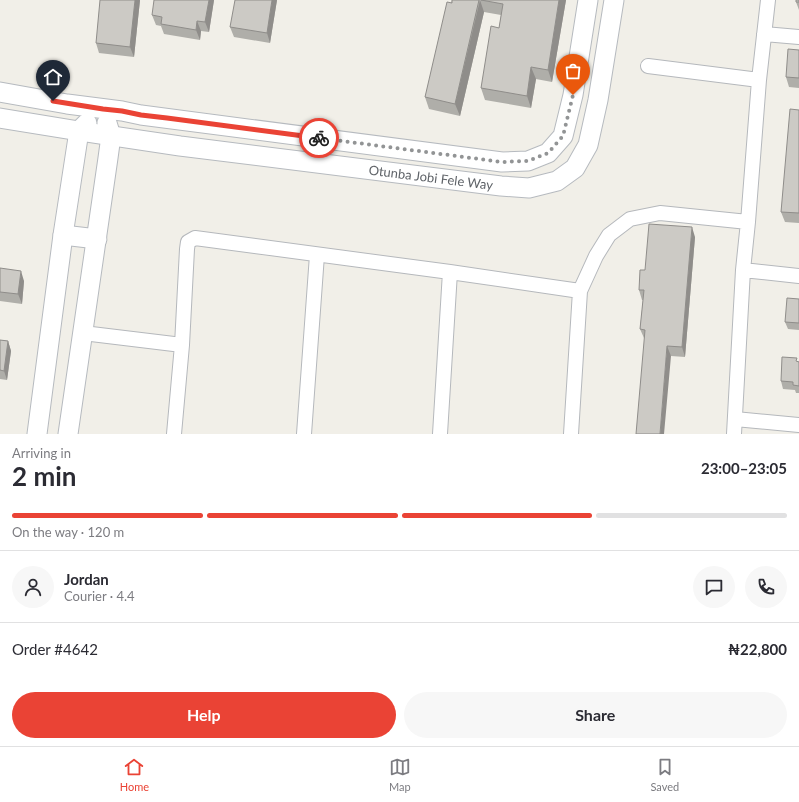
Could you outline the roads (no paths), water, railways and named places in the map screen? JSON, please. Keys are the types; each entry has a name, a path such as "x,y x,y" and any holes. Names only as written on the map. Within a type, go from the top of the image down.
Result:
{"street":[{"path":"734,434 743,270 759,80 768,0"},
{"path":"587,2 614,3"},
{"name":"Otunba Jobi Fele Way","path":"0,92 141,115 502,162 528,161 548,153 563,136 573,95 587,2"},
{"name":"Otunba Jobi Fele Way","path":"0,118 188,147 501,186 529,188 557,181 575,168 588,145 598,100 614,3"},
{"path":"764,34 799,36"},
{"path":"648,66 759,80"},
{"path":"37,434 63,235 79,131 103,109 110,136 108,158 68,434"},
{"path":"571,434 580,291 596,256 609,235 630,218 660,213 748,222"},
{"path":"63,235 97,239"},
{"path":"174,434 182,345 186,249 188,242 195,238 580,291"},
{"path":"304,434 317,255"},
{"path":"743,270 799,276"},
{"path":"440,434 450,272"},
{"path":"83,333 182,345"},
{"path":"736,419 799,425"}]}
